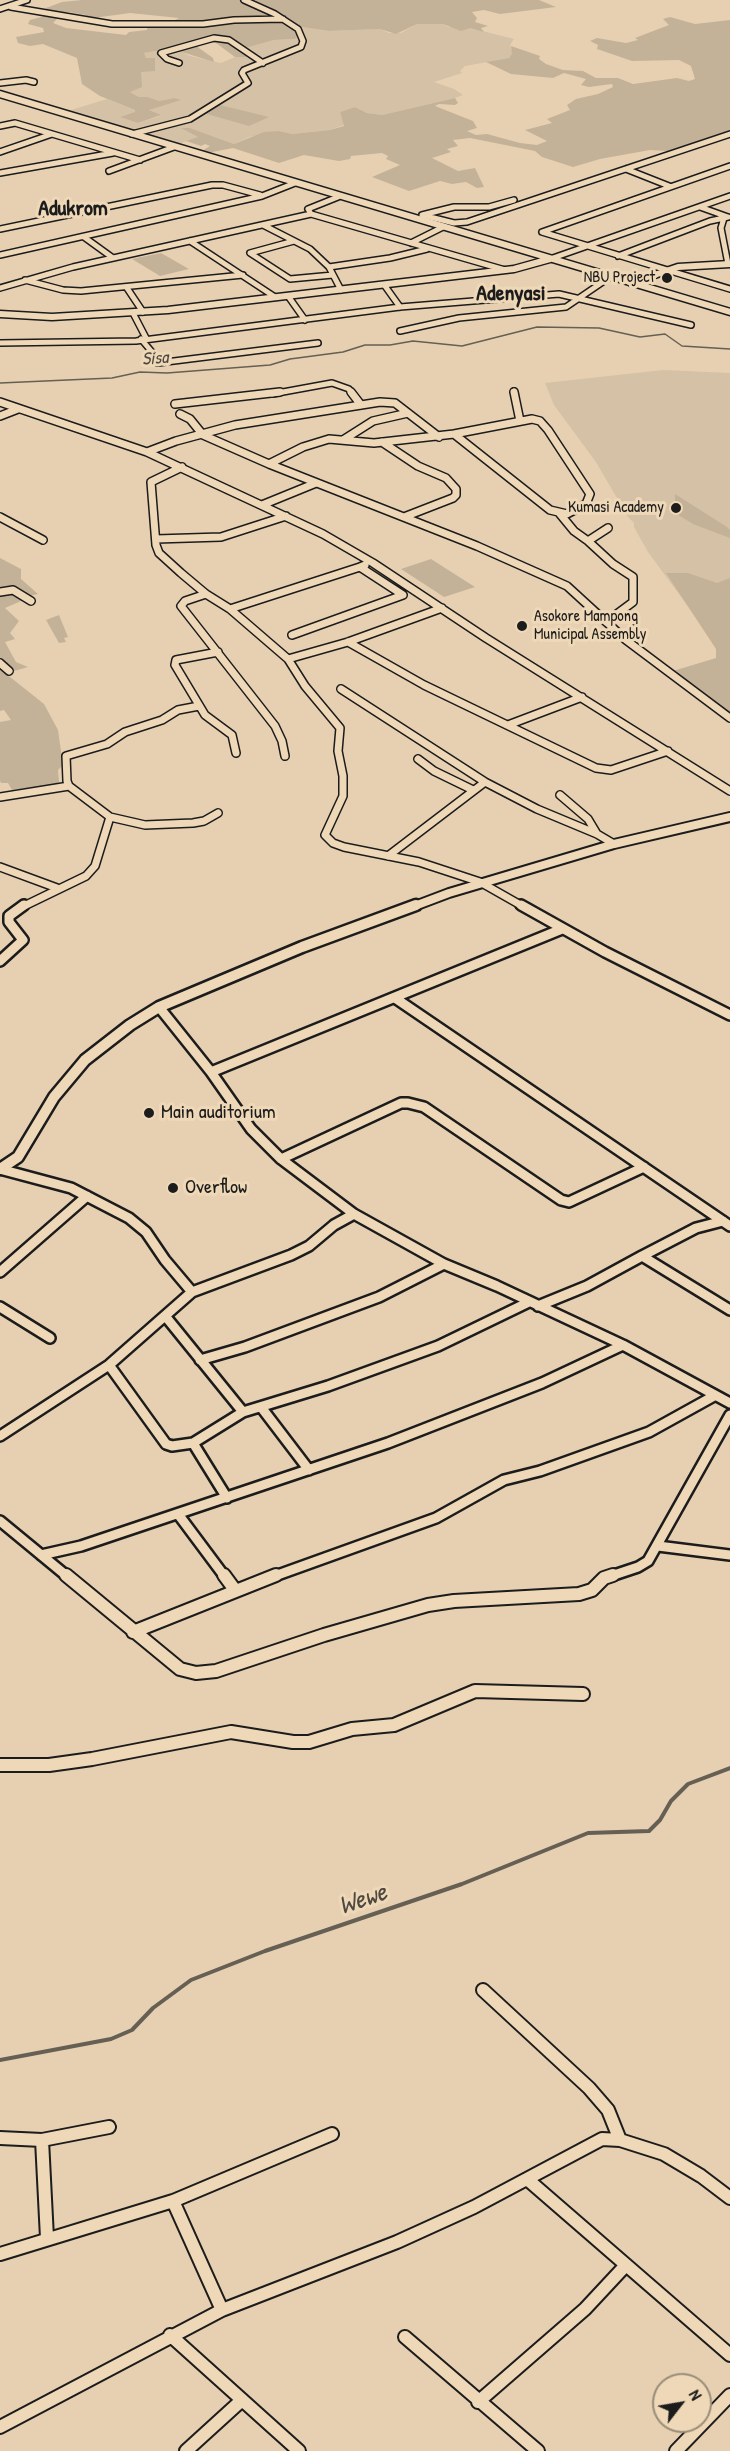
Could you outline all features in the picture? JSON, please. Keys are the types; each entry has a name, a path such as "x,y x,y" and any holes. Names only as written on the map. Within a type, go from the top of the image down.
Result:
{"street":[{"path":"0,9 27,0"},
{"path":"132,134 190,119 248,83 242,72 301,47 303,42 298,29 244,0"},
{"path":"11,7 101,23 187,24 283,19"},
{"path":"187,24 208,32 214,38"},
{"path":"179,63 167,59 160,53 214,38 230,40 262,63"},
{"path":"0,83 26,80 34,82"},
{"path":"0,94 730,312"},
{"path":"0,126 15,123 140,160"},
{"path":"0,152 52,134"},
{"path":"422,214 454,223 467,222 730,134"},
{"path":"109,171 174,147"},
{"path":"0,173 24,171 115,153"},
{"path":"730,166 542,232 664,271 730,289"},
{"path":"626,169 669,186"},
{"path":"0,255 262,196 295,183"},
{"path":"0,229 212,185 223,185 262,196"},
{"path":"311,214 308,209 338,196"},
{"path":"0,314 52,317 133,313 385,286 504,270 550,259 730,196"},
{"path":"411,218 454,207 489,207 519,199"},
{"path":"700,207 727,217"},
{"path":"0,288 23,279 311,214 504,270"},
{"path":"618,256 710,221 727,217"},
{"path":"631,283 687,265 729,264 720,237 727,217"},
{"path":"263,225 310,249 328,267 341,290"},
{"path":"411,243 443,227"},
{"path":"84,237 113,258"},
{"path":"294,241 250,253 290,279 333,275"},
{"path":"190,242 276,297"},
{"path":"328,267 390,258 429,248"},
{"path":"23,279 72,291 127,288 243,275"},
{"path":"400,331 459,318 566,307 610,277"},
{"path":"385,286 400,307"},
{"path":"127,288 143,312"},
{"path":"0,343 143,339 400,307 559,294 691,325"},
{"path":"288,296 304,320"},
{"path":"133,313 143,339 152,352 155,362 158,363 318,343"},
{"path":"175,404 254,396 332,383 349,389 361,405"},
{"path":"514,391 520,421"},
{"path":"0,402 147,452 286,516 373,563 486,638 730,791"},
{"path":"147,452 177,441 245,423 389,402 395,403 440,437"},
{"path":"0,416 18,409"},
{"path":"343,440 373,422 408,413"},
{"path":"180,414 190,419 203,435 269,464 557,580 577,593 606,622 652,661 730,718"},
{"path":"269,464 321,441 382,442 413,437 440,437 520,421 536,420 548,430 590,494 586,504 567,514 560,514"},
{"path":"454,434 537,502 560,514 568,525 633,578 633,602 606,622"},
{"path":"382,442 418,466 446,478 456,489 456,495 453,498 405,517"},
{"path":"182,467 151,482 159,553 206,594 230,609 288,659 305,686 340,728 338,751 343,776 343,796 325,835 333,843 344,847 418,862 480,882 562,929 730,1015"},
{"path":"262,504 316,483"},
{"path":"156,539 221,537 286,516"},
{"path":"0,517 43,540"},
{"path":"588,541 608,528"},
{"path":"230,609 373,563"},
{"path":"360,567 403,595"},
{"path":"0,592 13,590 31,601"},
{"path":"292,635 415,590"},
{"path":"206,594 185,601 181,606 275,726 282,741 285,756"},
{"path":"288,659 348,642 442,608"},
{"path":"348,642 424,685 603,770 611,770 668,751"},
{"path":"218,652 174,661 190,693 205,715 232,735 236,753"},
{"path":"0,663 9,670"},
{"path":"340,689 485,782 537,809 597,834 614,844"},
{"path":"508,725 582,697"},
{"path":"69,786 66,756 106,744 125,732 162,720 177,710 199,706"},
{"path":"418,759 434,771 473,790"},
{"path":"388,856 485,782"},
{"path":"0,797 69,786 110,817 146,825 193,823 204,821 218,813"},
{"path":"560,795 588,819 597,834"},
{"path":"0,962 23,940 9,922 9,916 27,903 57,888 78,882 95,866 110,817"},
{"path":"0,1169 18,1157 54,1097 85,1060 159,1007 302,947 480,882 614,844 730,817"},
{"path":"0,867 57,888"},
{"path":"211,1072 562,929"},
{"path":"395,998 726,1223"},
{"path":"159,1007 211,1072 251,1129 281,1160 354,1214 444,1264 623,1345 730,1403"},
{"path":"281,1160 401,1103 408,1102 424,1107 561,1200 569,1202 644,1167"},
{"path":"0,1169 34,1176 117,1210 146,1232 165,1260 192,1292"},
{"path":"0,1272 87,1196"},
{"path":"0,1436 109,1365 192,1292 291,1255 309,1246 334,1225 354,1214"},
{"path":"109,1365 166,1444 193,1443 243,1412 438,1346 533,1304 587,1286 696,1228 726,1223"},
{"path":"642,1256 730,1310"},
{"path":"200,1360 273,1338 379,1298 444,1264"},
{"path":"0,1307 50,1338"},
{"path":"166,1317 243,1412"},
{"path":"41,1555 81,1546 388,1443 542,1383 623,1345"},
{"path":"133,1632 236,1590 436,1518 504,1480 540,1471 649,1432 714,1396"},
{"path":"261,1407 309,1470"},
{"path":"0,1521 180,1669 196,1673 216,1671 324,1635 428,1605 454,1601 579,1594 592,1590 604,1578 638,1568 648,1561 658,1546 730,1415"},
{"path":"193,1443 227,1498"},
{"path":"178,1514 236,1590"},
{"path":"658,1546 730,1555"},
{"path":"0,1765 49,1765 92,1760 231,1732 292,1742 309,1742 352,1729 394,1725 475,1691 583,1694"},
{"path":"483,1990 589,2088 608,2110 620,2140"},
{"path":"0,2138 42,2140 109,2127"},
{"path":"0,2254 173,2201 332,2134"},
{"path":"0,2427 170,2335 222,2310 397,2242 527,2179 602,2139 620,2140 664,2154 701,2176 730,2198"},
{"path":"42,2140 47,2238"},
{"path":"527,2179 730,2355"},
{"path":"173,2201 222,2310"},
{"path":"478,2402 585,2308 626,2265"},
{"path":"170,2335 299,2451"},
{"path":"405,2337 478,2402 538,2451"},
{"path":"676,2451 730,2395"},
{"path":"186,2451 242,2400"}],"shaded area":[{"path":"82,0 539,0 556,7 500,14 484,10 472,12 477,18 475,22 488,26 481,28 484,32 470,28 461,31 443,24 417,24 396,34 380,29 329,31 301,27 303,34 294,39 274,40 245,48 249,57 235,57 216,43 192,43 213,58 214,62 182,52 144,53 146,58 155,58 155,71 141,72 142,87 130,92 139,97 159,101 174,98 181,100 149,110 161,115 138,123 120,117 135,112 135,110 100,96 82,84 77,58 43,44 30,46 18,43 16,37 44,32 43,28 28,24 30,20 45,16 58,18 53,23 66,28 126,35 129,32 147,30 148,24 167,24 179,18 130,13 86,19 86,15 68,12 47,13 46,8 62,2"},
{"path":"670,17 695,24 730,20 730,130 668,151 650,150 600,159 573,167 542,157 535,151 470,138 453,140 458,146 447,149 451,152 432,158 458,171 475,168 484,187 477,188 466,182 452,184 440,181 409,191 372,177 400,165 386,159 388,156 382,153 351,156 350,159 339,161 304,155 279,163 233,148 207,153 202,151 210,146 205,144 201,146 186,141 198,137 181,128 190,128 234,144 264,132 279,131 292,134 330,130 344,126 340,112 355,107 367,113 382,115 455,98 458,103 455,105 435,106 473,121 477,128 467,131 476,135 487,134 537,145 547,141 525,130 552,123 547,119 570,110 567,105 576,99 598,94 613,87 612,84 589,87 581,85 586,79 564,73 553,78 511,74 486,62 509,58 512,54 511,46 540,56 539,59 546,64 563,70 583,71 596,78 618,78 633,84 677,78 689,81 695,79 691,66 679,60 632,61 597,49 598,45 590,41 597,38 626,43 638,40 635,38 669,25 663,19"},
{"path":"417,24 443,24 448,27 470,28 514,39 510,45 513,54 509,58 465,66 460,71 462,73 434,82 463,95 455,98 382,115 367,113 355,107 340,112 344,125 330,130 292,134 279,131 249,137 234,144 190,128 183,128 198,137 176,145 68,111 107,99 135,110 136,112 121,117 138,123 160,116 148,110 180,100 174,98 159,101 139,97 129,91 141,72 146,58 143,53 182,52 221,63 235,57 249,57 244,48 274,40 294,39 303,34 300,27 329,31 380,29 389,33 401,33"},
{"path":"216,104 269,117 249,126 200,112"},
{"path":"161,253 189,269 160,276 132,259"},
{"name":"Kumasi Academy","path":"663,370 730,373 730,660 723,654 648,552 634,523 628,517 596,462 554,405 545,383"},
{"path":"675,494 727,527 730,530 730,538 693,524 675,513 679,511 675,505"},
{"path":"0,558 21,569 21,579 38,594 29,596 0,590"},
{"path":"431,559 475,587 444,597 401,569"},
{"path":"666,573 688,573 717,583 730,578 730,714 673,671 716,658 716,649"},
{"path":"9,592 23,597 21,601 5,608 19,621 10,633 15,639 5,642 16,662 28,667 14,671 0,661 0,594"},
{"path":"59,615 68,637 64,638 66,642 59,643 46,620"},
{"path":"0,669 44,704 58,730 63,765 58,770 59,782 53,785 12,790 8,783 0,781 0,722 11,720 4,710 0,711"}],"waterway":[{"name":"Sisa","path":"0,383 112,378 140,372 167,373 270,365 290,359 343,352 365,345 390,345 413,341 462,346 537,327 599,328 640,337 665,334 682,346 730,349"},
{"name":"Wewe","path":"0,2060 111,2039 132,2030 153,2008 191,1980 265,1951 462,1884 588,1833 649,1831 660,1820 671,1801 688,1784 730,1768"}],"place":[{"name":"NBU Project","path":"667,278"},
{"name":"Kumasi Academy","path":"676,508"},
{"name":"Asokore Mampong Municipal Assembly","path":"522,626"},
{"name":"Main auditorium","path":"149,1113"},
{"name":"Overflow","path":"173,1188"}],"district":[{"name":"Adukrom","path":"73,209"},
{"name":"Adenyasi","path":"511,294"}]}
